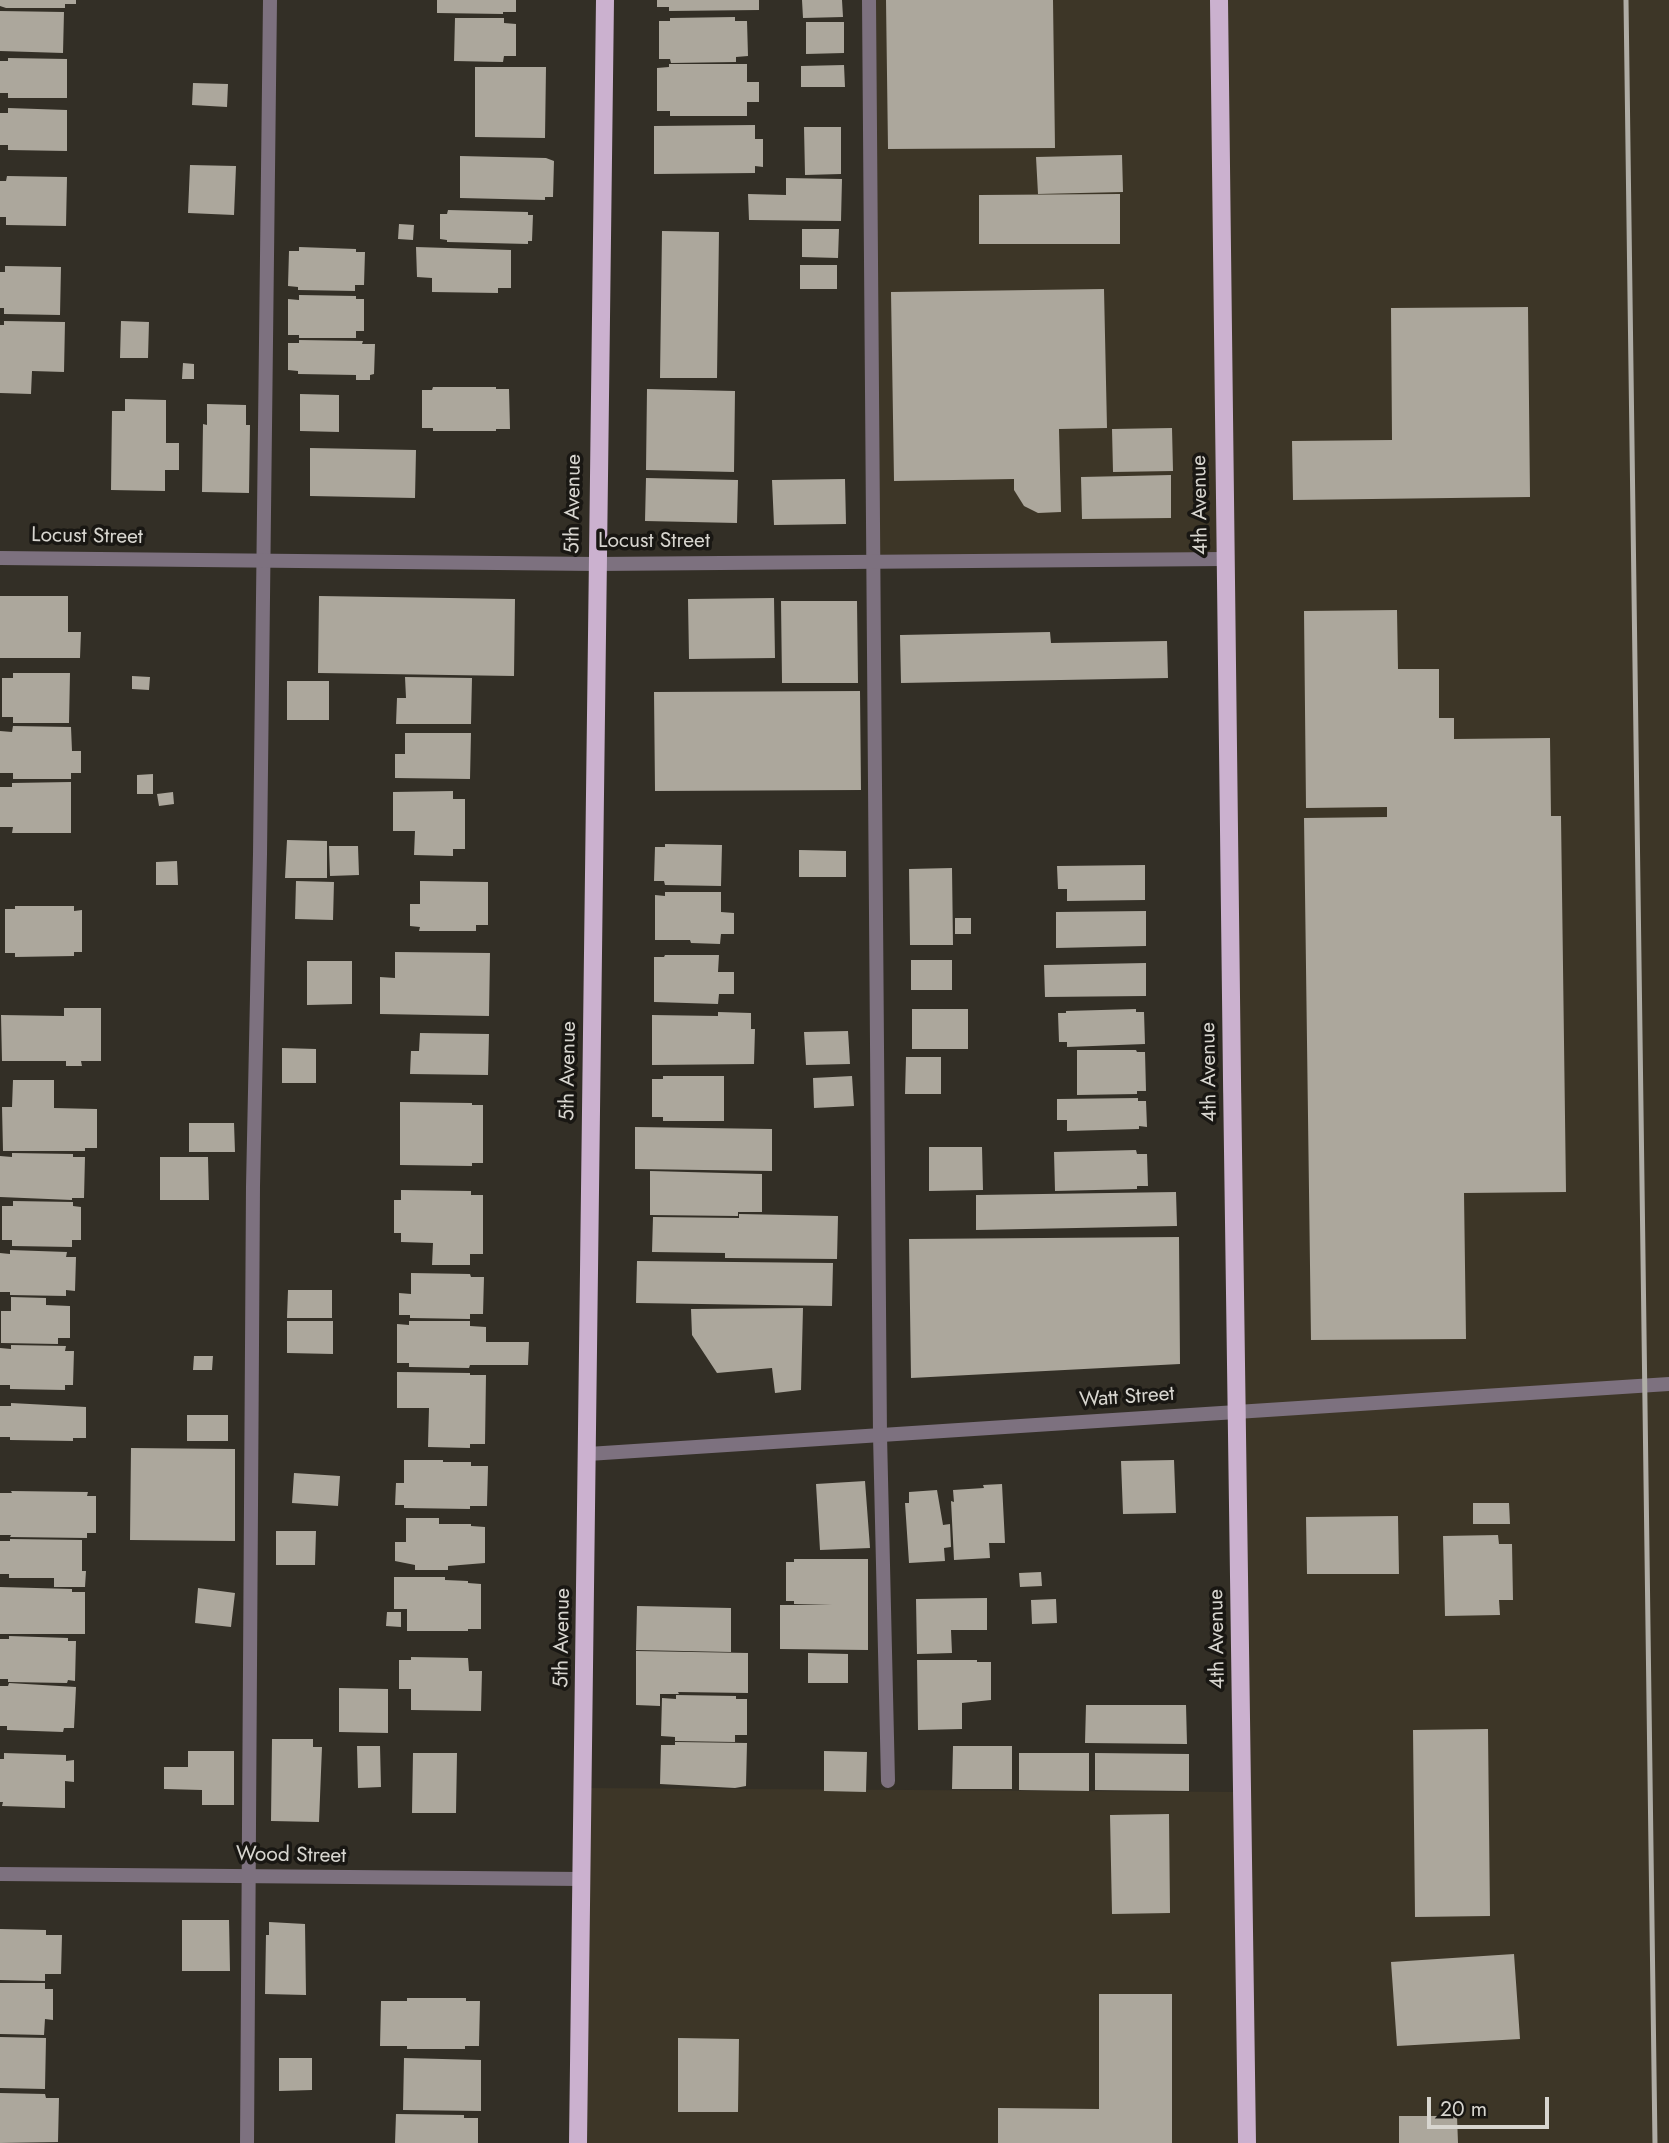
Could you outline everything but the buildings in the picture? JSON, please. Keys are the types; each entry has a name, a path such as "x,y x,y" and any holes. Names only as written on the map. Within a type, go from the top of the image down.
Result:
{"main road":[{"name":"5th Avenue","path":"578,2143 588,1454 596,564 606,0"},
{"name":"4th Avenue","path":"1219,0 1224,559 1247,2143"}],"street":[{"path":"247,2143 253,1199 270,0"},
{"path":"869,0 880,1435 888,1781"},
{"name":"Locust Street","path":"0,558 596,564 1224,559"},
{"name":"Watt Street","path":"588,1454 1669,1384"},
{"name":"Wood Street","path":"0,1874 582,1879"}],"shaded area":[{"path":"869,0 1669,0 1669,2143 578,2143 584,1788 1242,1792 1224,559 874,562"}],"railway":[{"path":"1626,0 1655,2143"}]}
